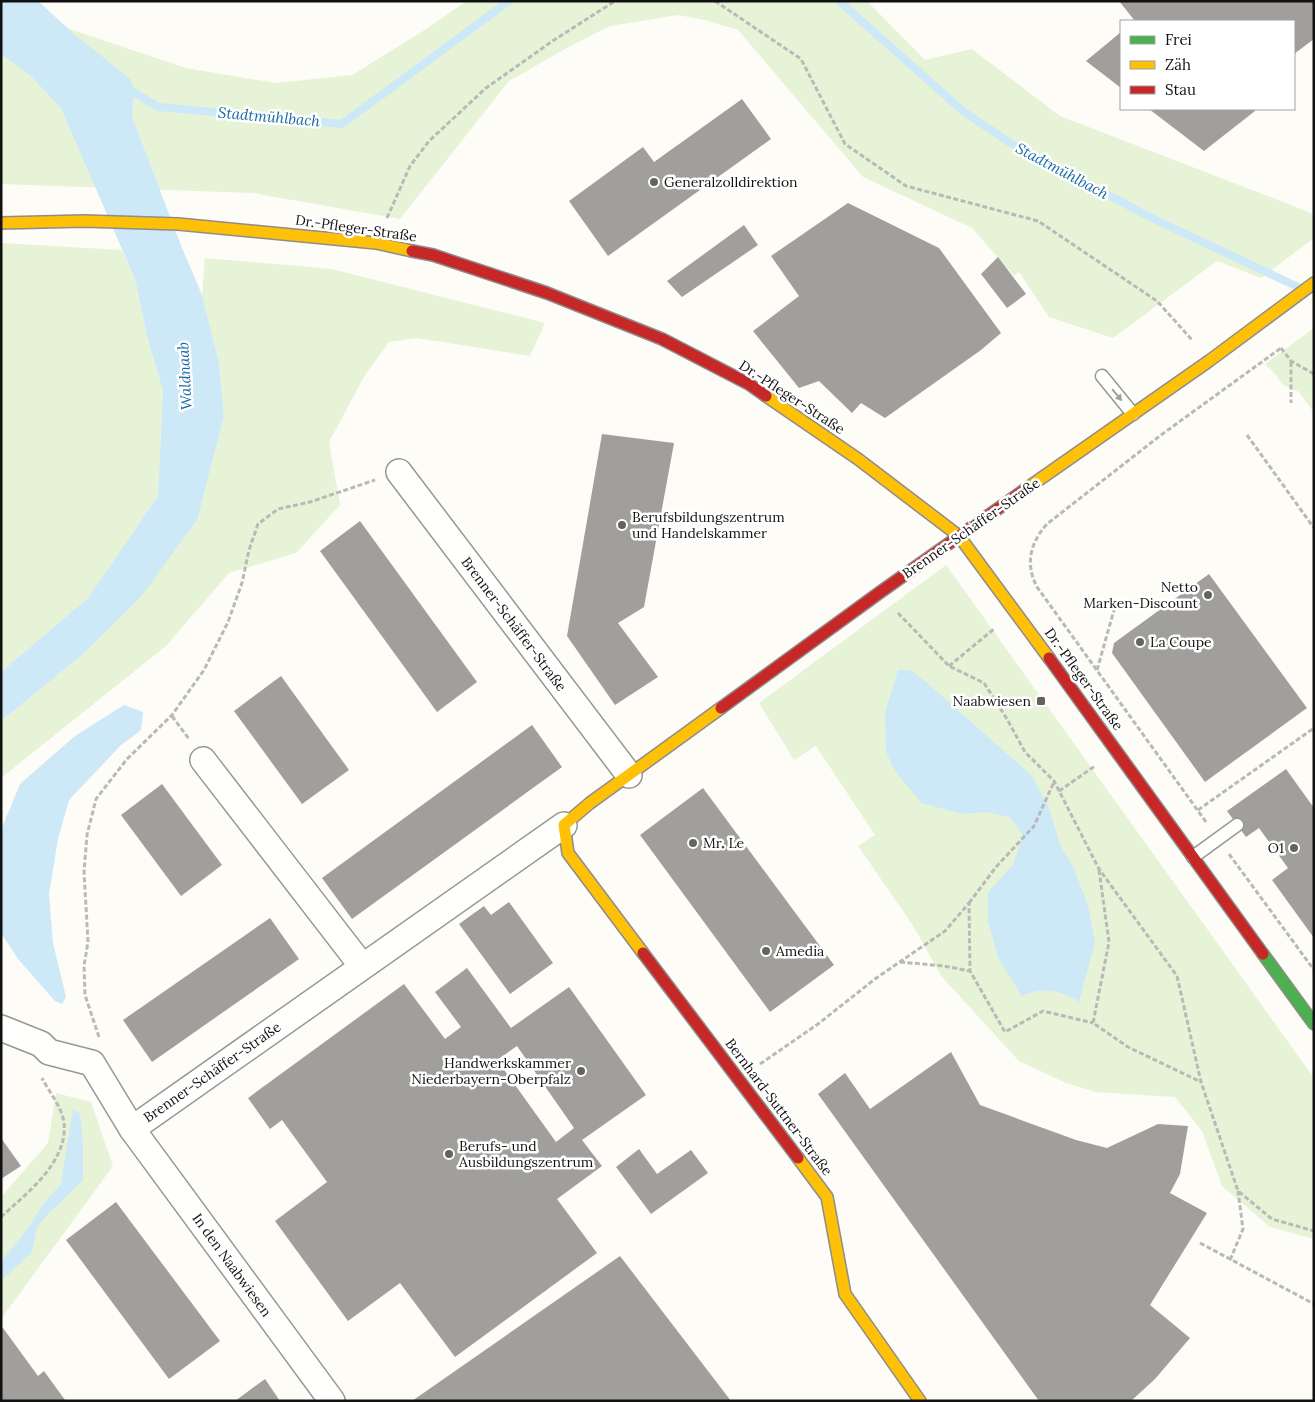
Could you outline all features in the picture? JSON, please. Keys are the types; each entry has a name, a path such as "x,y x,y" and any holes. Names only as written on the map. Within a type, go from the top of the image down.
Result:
{"street":[{"name":"Dr.-Pfleger-Straße","path":"1,224 84,221 178,224 376,243 432,255 547,293 662,339 749,384 858,459 959,536 1314,1024"},
{"name":"Brenner-Schäffer-Straße","path":"92,1063 132,1129 564,825 590,803 879,593 1209,361 1314,284"},
{"name":"Brenner-Schäffer-Straße","path":"399,472 629,776"},
{"path":"204,760 362,966"},
{"name":"Bernhard-Suttner-Straße","path":"564,825 568,853 827,1197 845,1294 920,1401"},
{"path":"1,1028 41,1044 50,1052 92,1063"},
{"name":"In den Naabwiesen","path":"132,1129 332,1401"}],"lane":[{"path":"1102,376 1133,414"},
{"path":"1193,857 1237,825"}],"path":[{"path":"376,243 410,166 429,141 486,88 554,40 616,1"},
{"path":"715,1 802,59 845,144 906,186 1038,221 1157,301 1209,361"},
{"path":"1261,322 1291,361 1314,374"},
{"path":"1281,348 1161,435 1046,524 1034,543 1030,559 1031,576 1037,587 1314,970"},
{"path":"1291,361 1291,403"},
{"path":"1247,435 1314,528"},
{"path":"92,1063 100,1041 84,995 84,966 88,942 84,872 87,835 96,799 127,758 172,715 204,670 228,622 242,583 249,550 258,524 278,509 310,502 399,472"},
{"path":"879,593 949,666 984,683 1007,719 1024,752 1054,782 1099,869 1177,976 1201,1082 1238,1191 1242,1229 1230,1260"},
{"path":"1096,670 1116,603"},
{"path":"949,666 1015,612"},
{"path":"1198,810 1314,728"},
{"path":"1059,791 1116,750"},
{"path":"739,1078 818,1024 875,979 945,931 996,867 1034,826 1054,782"},
{"path":"1093,1022 1109,942 1099,869"},
{"path":"969,903 970,971 1006,1032 1043,1011 1093,1022 1128,1047 1201,1082"},
{"path":"899,962 944,966 970,971"},
{"path":"1,1217 48,1169 63,1143 64,1122 59,1108 33,1063 41,1044"},
{"path":"1238,1191 1272,1219 1314,1231"},
{"path":"1200,1243 1314,1304"}],"green space":[{"path":"467,1 867,1 925,60 972,49 1060,116 1314,214 1314,238 1261,278 1217,261 1113,338 1049,317 1019,272 1014,276 972,228 863,177 738,30 705,20 678,15 610,26 509,81 400,219 252,193 1,184 1,55 67,28 186,68 276,83 352,75"},
{"path":"1,243 122,250 135,279 147,336 163,391 158,496 88,598 1,672"},
{"path":"205,258 332,269 545,323 530,356 417,338 389,342 365,375 329,442 340,505 296,553 229,573 166,646 1,778 1,721 82,655 140,598 224,416 219,363 202,295"},
{"path":"1314,328 1314,413 1299,392 1283,385 1265,364"},
{"path":"946,565 1314,1078 1314,1239 1270,1227 1222,1186 1202,1131 1175,1097 1095,1092 1066,1083 1019,1061 942,977 912,924 858,846 875,835 816,746 794,760 759,703"},
{"path":"56,1093 91,1102 113,1166 1,1319 1,1197 48,1143"}],"water":[{"name":"Waldnaab","path":"1,1 38,1 75,35 130,79 134,88 132,117 202,295 219,363 224,416 197,520 140,598 82,655 1,721 1,672 88,598 158,496 163,391 147,336 135,279 61,108 31,76 1,54"},
{"path":"898,670 910,670 926,682 1032,776 1049,808 1060,845 1074,868 1088,906 1095,942 1079,1002 1066,995 1051,991 1037,991 1022,996 998,958 988,921 988,892 1013,865 1023,836 1010,817 986,812 963,814 921,803 893,768 886,751 885,713"},
{"path":"124,705 143,712 141,730 120,746 69,800 58,839 49,894 53,943 66,997 62,1004 55,1001 18,959 1,933 1,830 20,784 75,736"},
{"path":"73,1109 80,1114 83,1145 83,1180 37,1227 32,1252 1,1281 1,1262 28,1228 44,1203 61,1184"}],"building":[{"path":"1119,1 1314,1 1314,39 1295,53 1295,20 1134,20"},
{"path":"1120,33 1120,87 1086,61"},
{"name":"Generalzolldirektion","path":"742,99 771,139 608,256 569,201 643,147 654,162"},
{"path":"1150,110 1254,110 1204,151"},
{"path":"848,203 939,248 1001,333 981,350 885,418 861,403 852,413 819,381 799,388 753,331 799,296 771,256"},
{"path":"744,225 758,245 682,297 667,281"},
{"path":"998,257 1026,294 1007,308 981,274"},
{"name":"Berufsbildungszentrum und Handelskammer","path":"602,434 674,443 644,607 618,623 658,677 615,705 567,636"},
{"path":"360,521 477,682 437,712 320,551"},
{"path":"1209,574 1307,708 1205,782 1112,653 1114,643"},
{"path":"281,676 349,770 302,804 234,711"},
{"path":"532,725 562,767 352,919 322,878"},
{"name":"O1","path":"1286,769 1314,808 1314,938 1272,880 1288,868 1259,828 1246,837 1227,811"},
{"path":"162,784 222,865 181,896 121,815"},
{"path":"703,788 834,965 770,1012 640,835"},
{"path":"509,902 553,963 510,994 459,924 484,906 491,915"},
{"path":"270,918 299,959 152,1062 123,1020"},
{"name":"Berufs- und Ausbildungszentrum","path":"467,968 511,1028 569,987 646,1095 582,1140 602,1166 557,1199 597,1253 455,1357 400,1283 348,1321 275,1221 327,1182 282,1120 270,1129 248,1098 404,984 445,1039 461,1027 435,992","holes":["517,1046 574,1128 556,1142 497,1060"]},
{"path":"951,1052 980,1105 1076,1140 1107,1148 1158,1124 1188,1126 1180,1174 1170,1193 1207,1213 1150,1305 1190,1338 1155,1379 1131,1401 1039,1401 818,1094 845,1073 870,1109"},
{"path":"1,1138 21,1166 1,1179"},
{"path":"639,1149 657,1174 691,1150 708,1173 651,1214 616,1167"},
{"path":"116,1202 220,1341 169,1379 66,1240"},
{"path":"620,1256 731,1401 412,1401"},
{"path":"3,1328 38,1376 44,1371 65,1400 1,1401 1,1329"},
{"path":"265,1379 280,1401 235,1401"}],"waterway":[{"name":"Stadtmühlbach","path":"127,88 158,107 342,124 509,1"},
{"name":"Stadtmühlbach","path":"839,1 964,112 1012,144 1154,219 1298,287"}],"traffic: fast":[{"path":"1263,954 1314,1024"}],"traffic: slow":[{"path":"1,223 84,221 178,224 376,243 412,251"},
{"path":"1023,491 1209,361 1314,283"},
{"path":"766,396 858,459 959,536 1049,658"},
{"path":"643,953 568,853 564,825 590,803 721,708"},
{"path":"798,1158 827,1197 845,1294 920,1401"}],"traffic: jam":[{"path":"412,251 433,255 547,293 662,339 749,384 766,396"},
{"path":"721,708 1023,491"},
{"path":"1049,658 1263,954"},
{"path":"643,953 798,1158"}],"place":[{"name":"Generalzolldirektion","path":"654,182"},
{"name":"Berufsbildungszentrum und Handelskammer","path":"622,525"},
{"name":"Netto Marken-Discount","path":"1208,595"},
{"name":"La Coupe","path":"1140,642"},
{"name":"Naabwiesen","path":"1041,701"},
{"name":"Mr. Le","path":"693,843"},
{"name":"O1","path":"1294,848"},
{"name":"Amedia","path":"766,951"},
{"name":"Handwerkskammer Niederbayern-Oberpfalz","path":"581,1071"},
{"name":"Berufs- und Ausbildungszentrum","path":"449,1154"}]}
